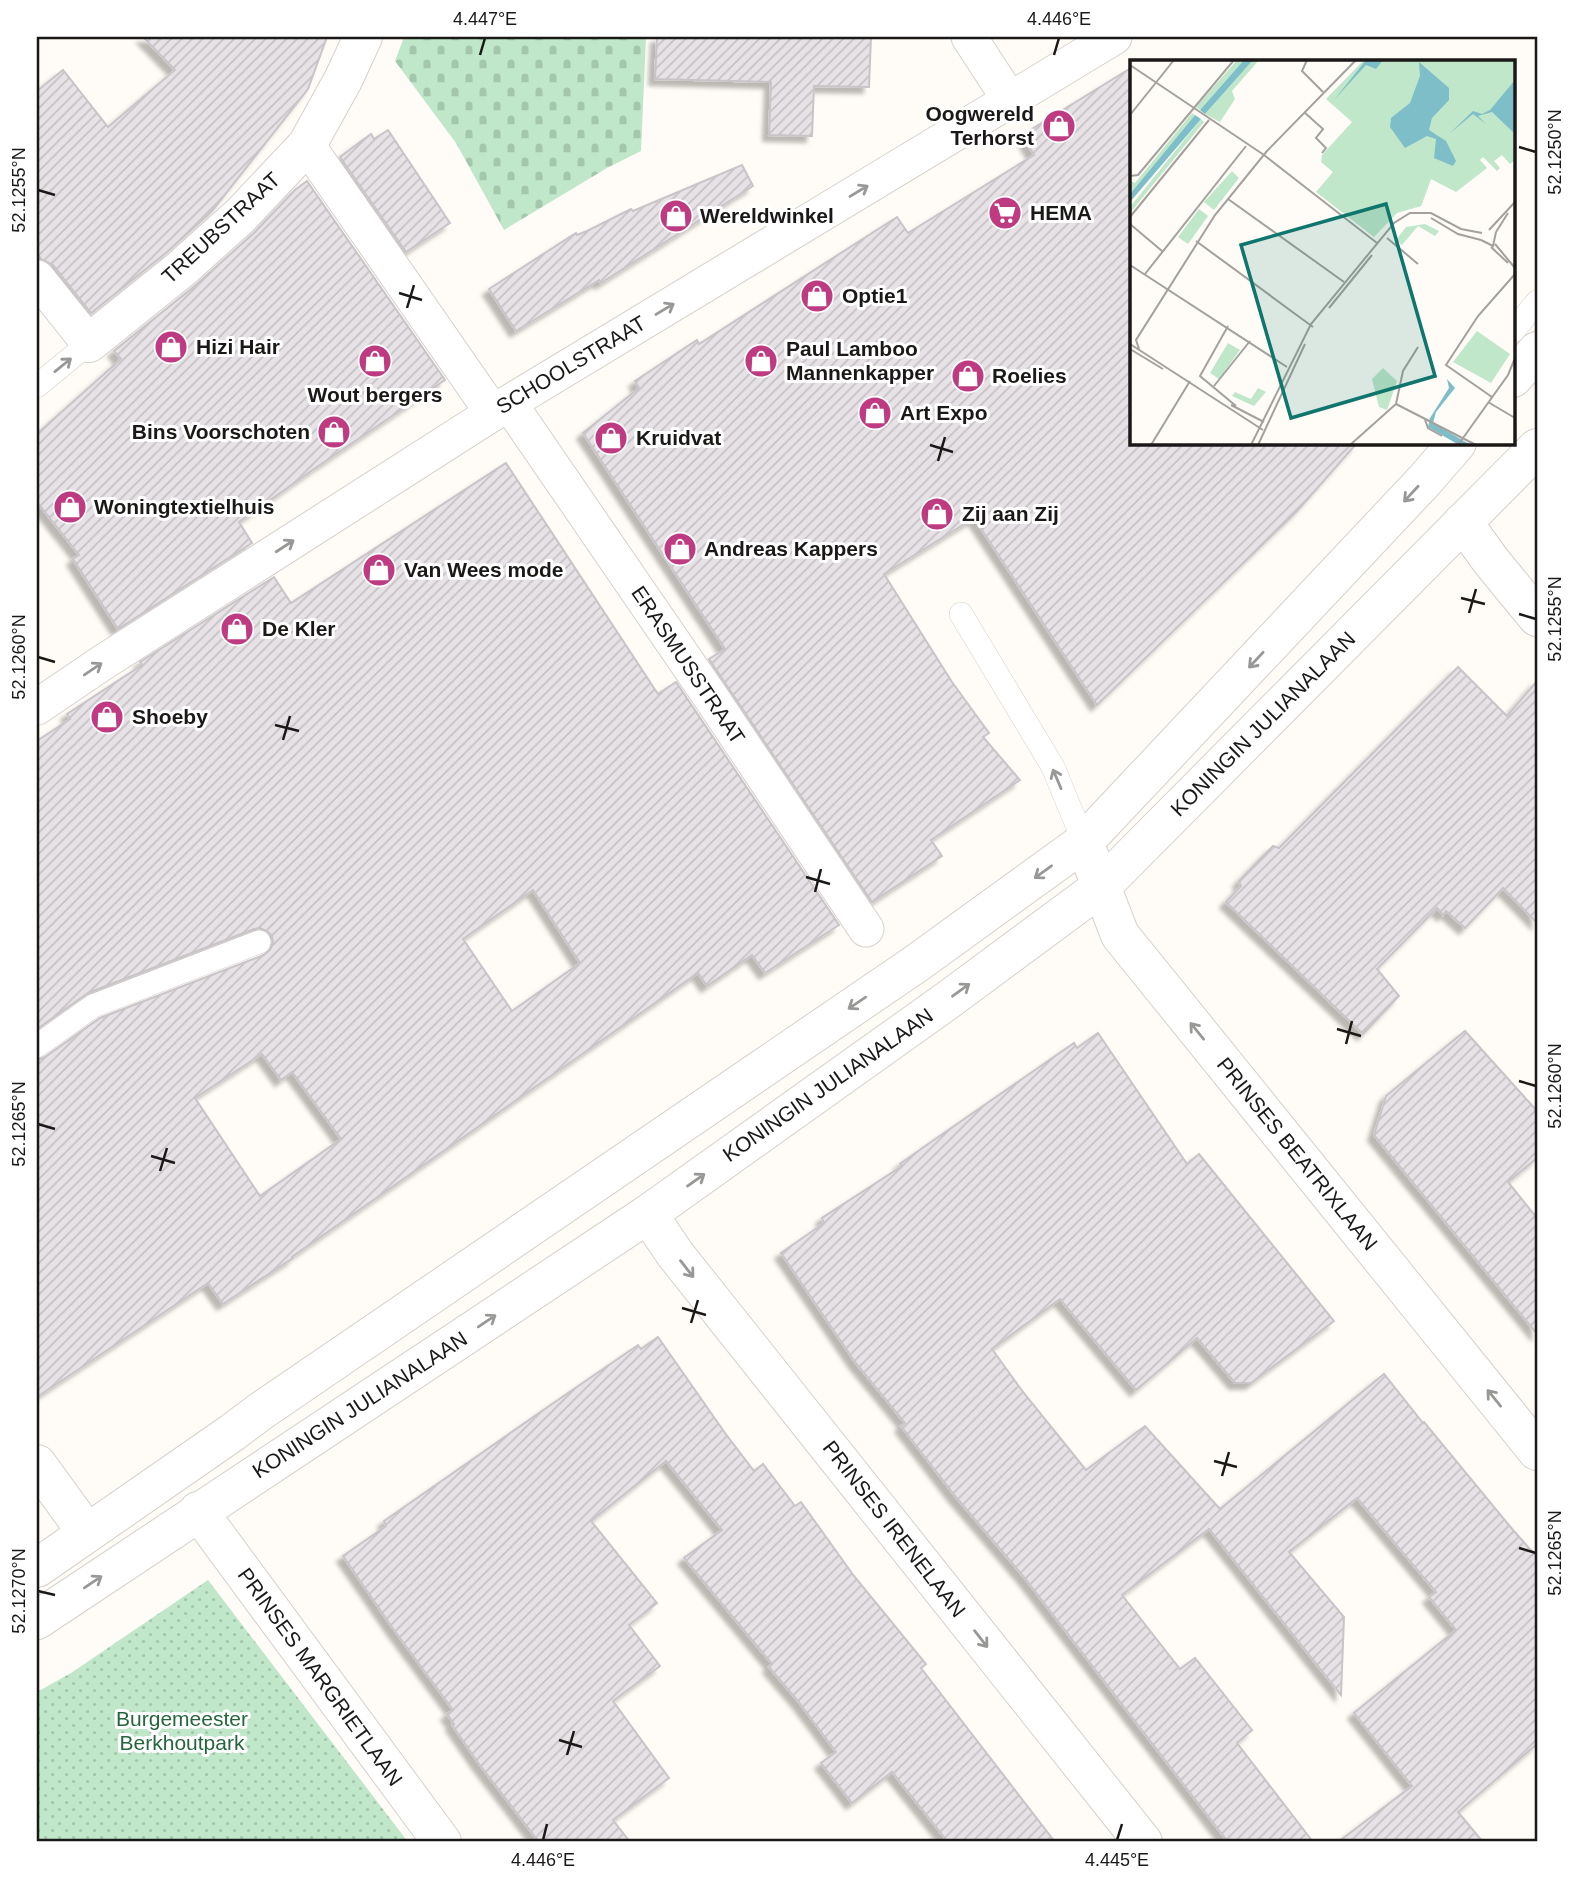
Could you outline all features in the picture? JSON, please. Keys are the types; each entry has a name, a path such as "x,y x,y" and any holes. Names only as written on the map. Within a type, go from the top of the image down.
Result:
{"main road":[{"name":"TREUBSTRAAT","path":"89,344 181,269 240,216 307,145 363,37"},
{"path":"1514,377 1537,351"},
{"path":"37,1568 261,1410 917,963 1084,842 1456,444"},
{"name":"KONINGIN JULIANALAAN","path":"37,1620 648,1214 948,1000 1102,886 1537,448"},
{"path":"1463,522 1537,617"},
{"name":"PRINSES BEATRIXLAAN","path":"1084,842 1119,935 1537,1451"},
{"name":"PRINSES IRENELAAN","path":"648,1214 675,1254 1143,1842"},
{"path":"37,1464 87,1534"},
{"name":"PRINSES MARGRIETLAAN","path":"198,1511 442,1842"}],"street":[{"path":"969,37 1010,100"},
{"name":"SCHOOLSTRAAT","path":"37,707 500,409 1114,37"},
{"name":"ERASMUSSTRAAT","path":"307,145 500,409 513,409 866,929"},
{"path":"37,278 89,344"}],"lane":[{"path":"1514,330 1537,302"},
{"name":"TREUBSTRAAT","path":"37,386 89,344"},
{"path":"961,614 1053,767 1084,842"},
{"path":"37,1046 93,1006 259,942"}],"green space":[{"path":"404,37 646,37 641,151 607,168 504,230 456,143 395,61"},
{"name":"Burgemeester Berkhoutpark","path":"208,1580 408,1842 37,1842 37,1692 71,1673"}],"building":[{"path":"143,37 327,37 308,89 212,211 167,252 91,313 53,265 41,259 37,253 37,91 63,70 108,127 175,70"},
{"path":"657,37 871,37 869,87 814,86 812,136 769,135 771,82 655,79"},
{"path":"1130,69 1130,444 1356,444 1298,510 1097,705 974,518 884,574 952,682 989,733 983,737 1020,780 931,840 942,856 872,902 709,659 725,649 583,433 639,388 635,381 697,340 699,344 897,217 908,233 1034,155 1022,135"},
{"path":"388,130 450,223 406,252 340,157 371,134 374,139"},
{"path":"742,165 753,186 601,283 599,280 516,331 489,289 576,233 577,235 587,231 631,209 633,211"},
{"path":"307,181 445,380 239,522 252,543 118,629 73,559 79,555 37,502 37,434 121,359 114,351 196,285"},
{"path":"506,463 658,694 676,682 839,925 765,973 752,955 707,986 698,973 293,1258 223,1304 208,1283 37,1397 37,1060 100,1018 264,955 273,943 272,936 267,931 254,929 88,993 37,1029 37,741 70,719 67,714 142,665 140,662 274,577 291,603","holes":["533,890 580,963 512,1011 463,939","262,1054 281,1080 292,1072 341,1139 260,1196 195,1098"]},
{"path":"1458,667 1507,716 1537,681 1537,923 1503,888 1465,928 1446,911 1443,915 1437,908 1377,969 1399,996 1363,1034 1226,902 1241,886 1239,881 1273,846 1279,848"},
{"path":"1465,1031 1537,1111 1537,1158 1508,1182 1537,1218 1537,1334 1374,1135 1386,1096"},
{"path":"1098,1033 1187,1164 1199,1154 1334,1321 1251,1383 1235,1383 1197,1338 1136,1390 1060,1299 992,1349 1086,1470 1145,1426 1220,1509 1384,1374 1537,1557 1537,1744 1458,1812 1483,1842 1338,1842 1412,1786 1354,1713 1456,1630 1429,1597 1436,1592 1357,1498 1289,1552 1344,1617 1341,1695 1209,1529 1122,1595 1180,1669 1195,1658 1252,1730 1237,1743 1313,1842 1228,1842 1023,1576 955,1496 901,1426 905,1423 855,1362 781,1253 824,1223 822,1218 902,1166 900,1164 931,1142 1074,1043 1077,1048"},
{"path":"658,1337 754,1471 763,1464 795,1506 801,1502 854,1576 926,1664 921,1668 1055,1842 948,1842 892,1772 852,1803 821,1763 836,1752 769,1667 772,1664 684,1558 722,1530 666,1461 591,1521 657,1603 629,1625 660,1666 613,1701 669,1778 613,1820 630,1842 539,1842 452,1725 454,1724 447,1714 453,1710 343,1556 386,1526 384,1521 552,1404 638,1345 641,1349"}],"place":[{"name":"Oogwereld Terhorst","path":"1059,126"},
{"name":"HEMA","path":"1005,213"},
{"name":"Wereldwinkel","path":"676,216"},
{"name":"Optie1","path":"817,296"},
{"name":"Hizi Hair","path":"171,347"},
{"name":"Wout bergers","path":"375,361"},
{"name":"Paul Lamboo Mannenkapper","path":"761,361"},
{"name":"Roelies","path":"968,376"},
{"name":"Art Expo","path":"875,413"},
{"name":"Bins Voorschoten","path":"334,432"},
{"name":"Kruidvat","path":"611,438"},
{"name":"Woningtextielhuis","path":"70,507"},
{"name":"Zij aan Zij","path":"937,514"},
{"name":"Andreas Kappers","path":"680,549"},
{"name":"Van Wees mode","path":"379,570"},
{"name":"De Kler","path":"237,629"},
{"name":"Shoeby","path":"107,717"}]}
